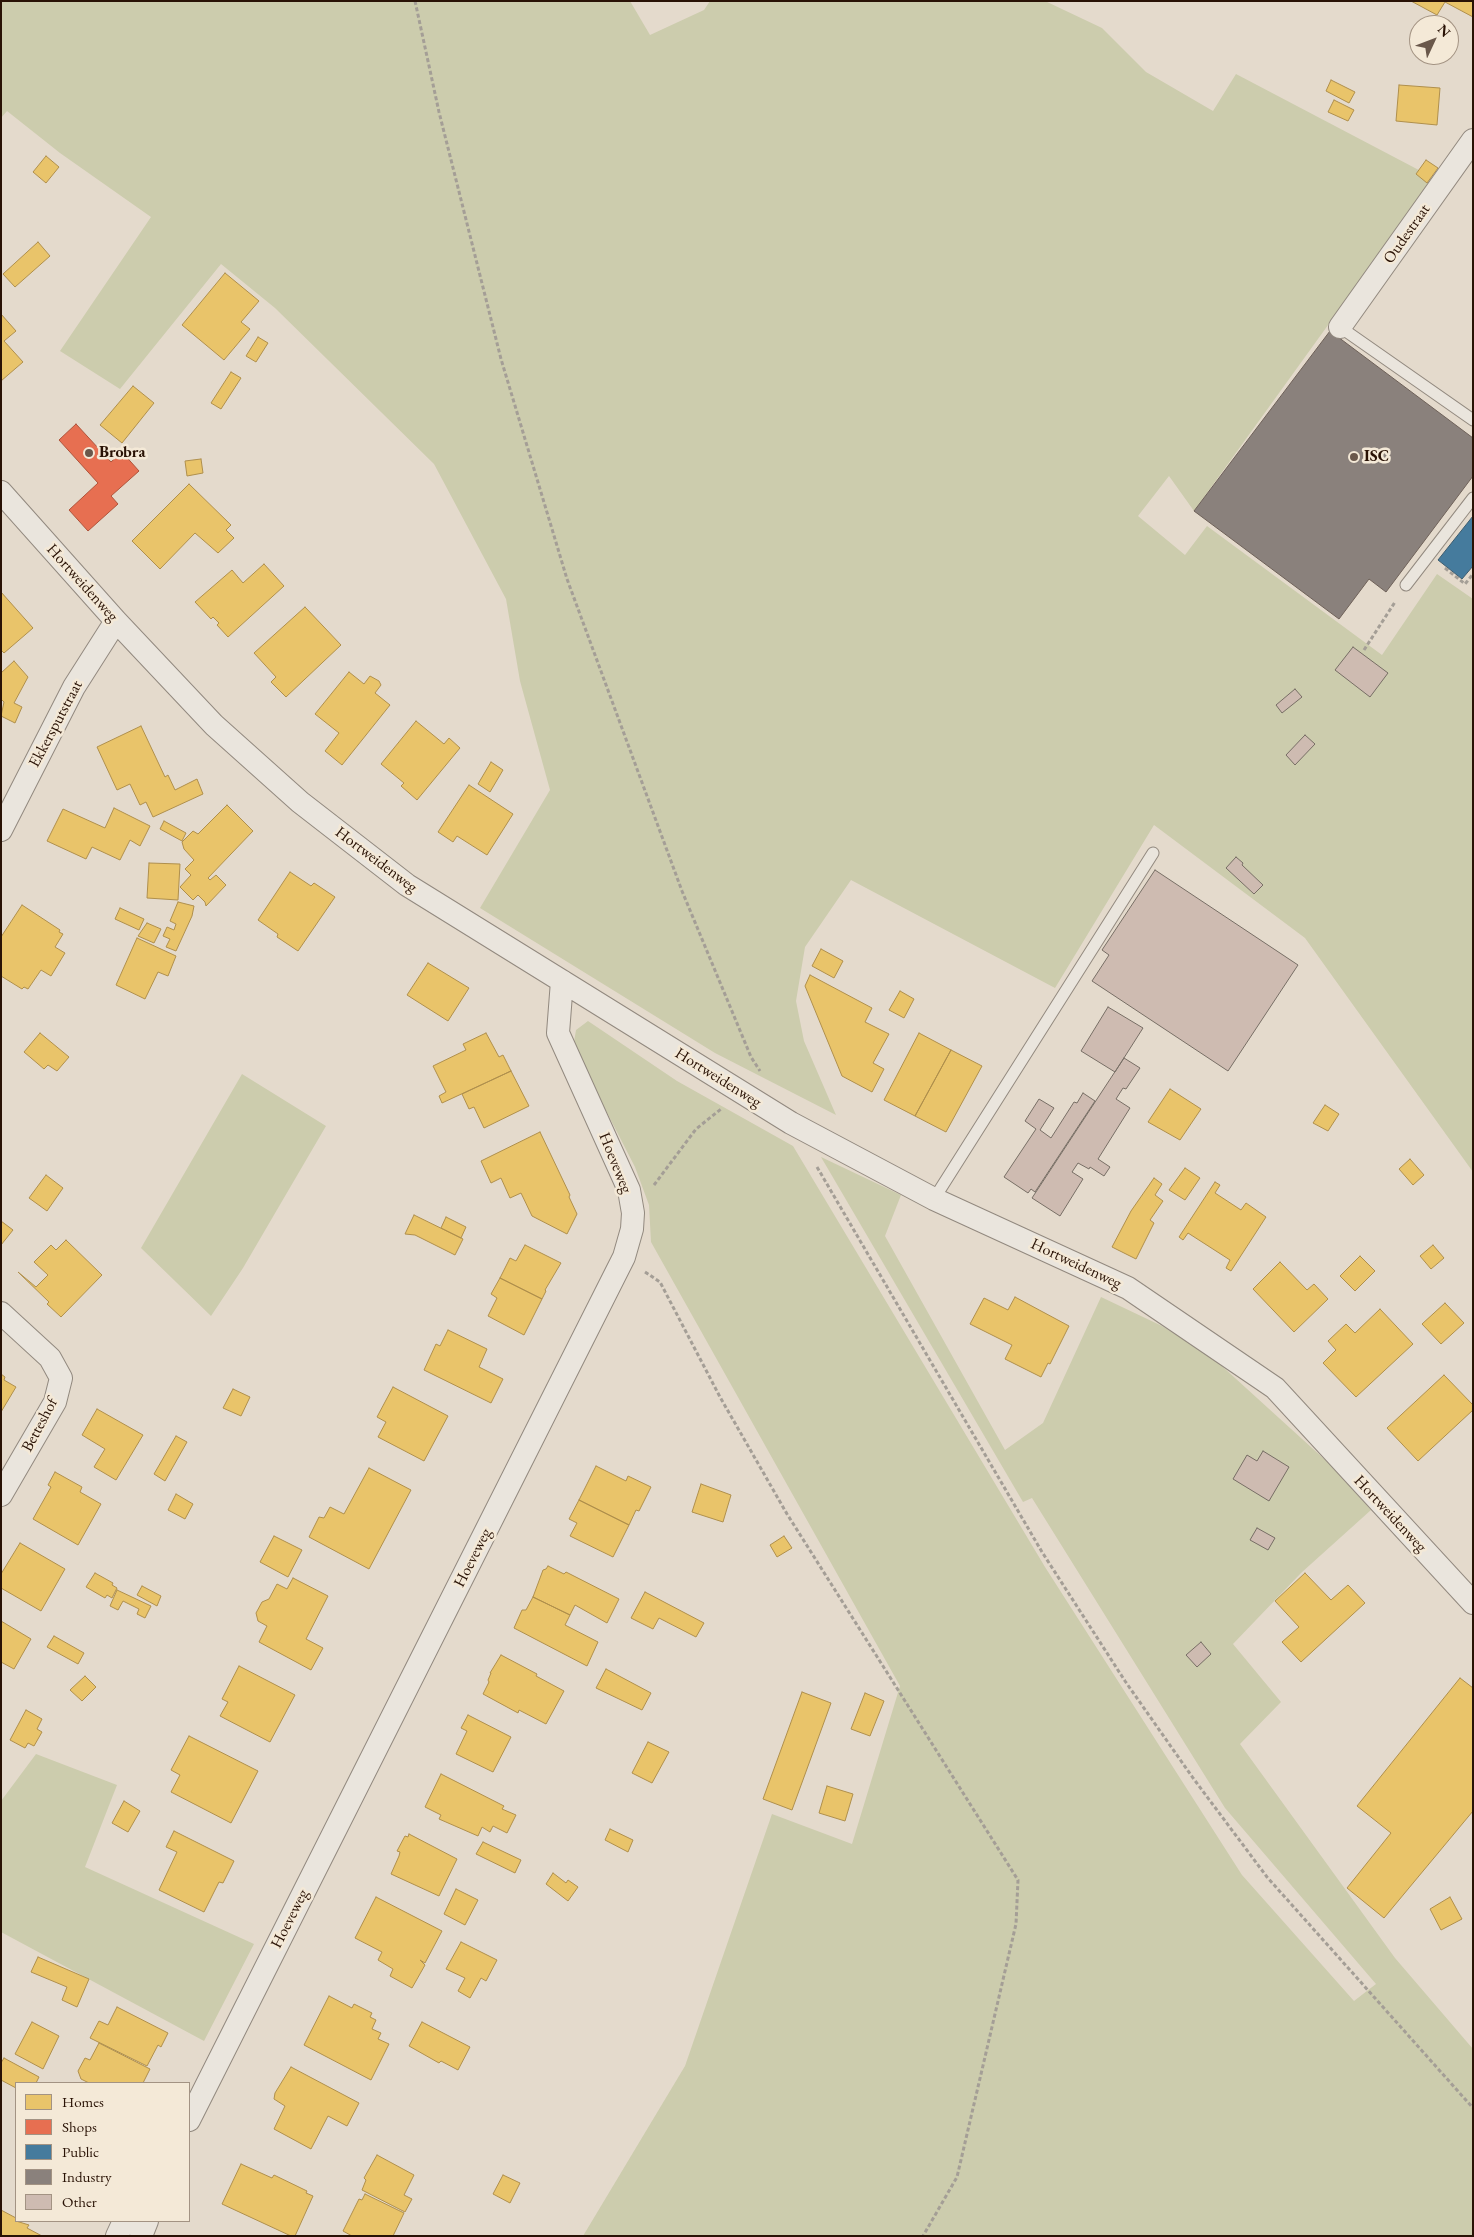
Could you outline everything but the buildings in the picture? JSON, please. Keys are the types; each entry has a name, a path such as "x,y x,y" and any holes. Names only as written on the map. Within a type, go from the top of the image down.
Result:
{"street":[{"name":"Oudestraat","path":"1340,326 1473,140"},
{"name":"Hortweidenweg","path":"1,492 116,621 214,725 300,802 407,884 791,1123 934,1199 1128,1288 1275,1388 1473,1603"},
{"name":"Ekkersputstraat","path":"1,830 74,687 116,621"},
{"name":"Hoeveweg","path":"190,2118 624,1257 632,1229 633,1213 629,1190 558,1033 562,981"},
{"name":"Betteshof","path":"1,1313 50,1358 61,1378 55,1402 1,1495"},
{"path":"117,2236 124,2222"},
{"path":"141,2236 146,2222"}],"lane":[{"path":"1340,326 1473,420"},
{"path":"1406,585 1473,498"},
{"path":"934,1199 1153,853"}],"path":[{"path":"415,1 439,112 501,359 567,579 682,892 752,1058 761,1074"},
{"path":"1428,556 1465,584 1471,580 1473,574"},
{"path":"1364,650 1406,585"},
{"path":"633,1213 696,1130 741,1092"},
{"path":"816,1166 1042,1552 1125,1681 1187,1770 1267,1877 1473,2108"},
{"path":"624,1257 660,1282 720,1397 788,1514 1018,1880 1016,1924 957,2177 923,2236"}],"green space":[{"path":"1,1 630,1 650,35 704,10 710,1 1045,1 1102,28 1146,72 1213,111 1236,74 1434,178 1194,511 1169,476 1138,516 1185,555 1207,526 1382,655 1437,574 1473,599 1473,1172 1305,938 1154,825 1055,988 851,880 805,947 796,1001 804,1041 836,1115 715,1053 480,908 550,790 520,681 506,599 434,464 275,308 221,264 120,389 60,351 151,217 60,153 7,111 1,118"},
{"path":"588,1021 677,1081 793,1146 1045,1567 1242,1875 1354,2001 1376,1984 1225,1808 1032,1498 1023,1502 821,1157 901,1195 885,1236 1005,1450 1043,1423 1101,1297 1162,1326 1213,1358 1334,1468 1371,1510 1301,1573 1233,1644 1281,1702 1240,1744 1395,1958 1473,2049 1473,2236 583,2236 685,2066 772,1814 852,1844 900,1686 651,1242 649,1205 635,1167 581,1062 574,1042 576,1030"},
{"path":"242,1074 326,1126 243,1268 211,1316 141,1248"},
{"path":"36,1754 117,1785 85,1867 254,1944 204,2041 1,1932 1,1801"}],"place":[{"name":"Brobra","path":"89,453"},
{"name":"ISC","path":"1354,457"}]}
